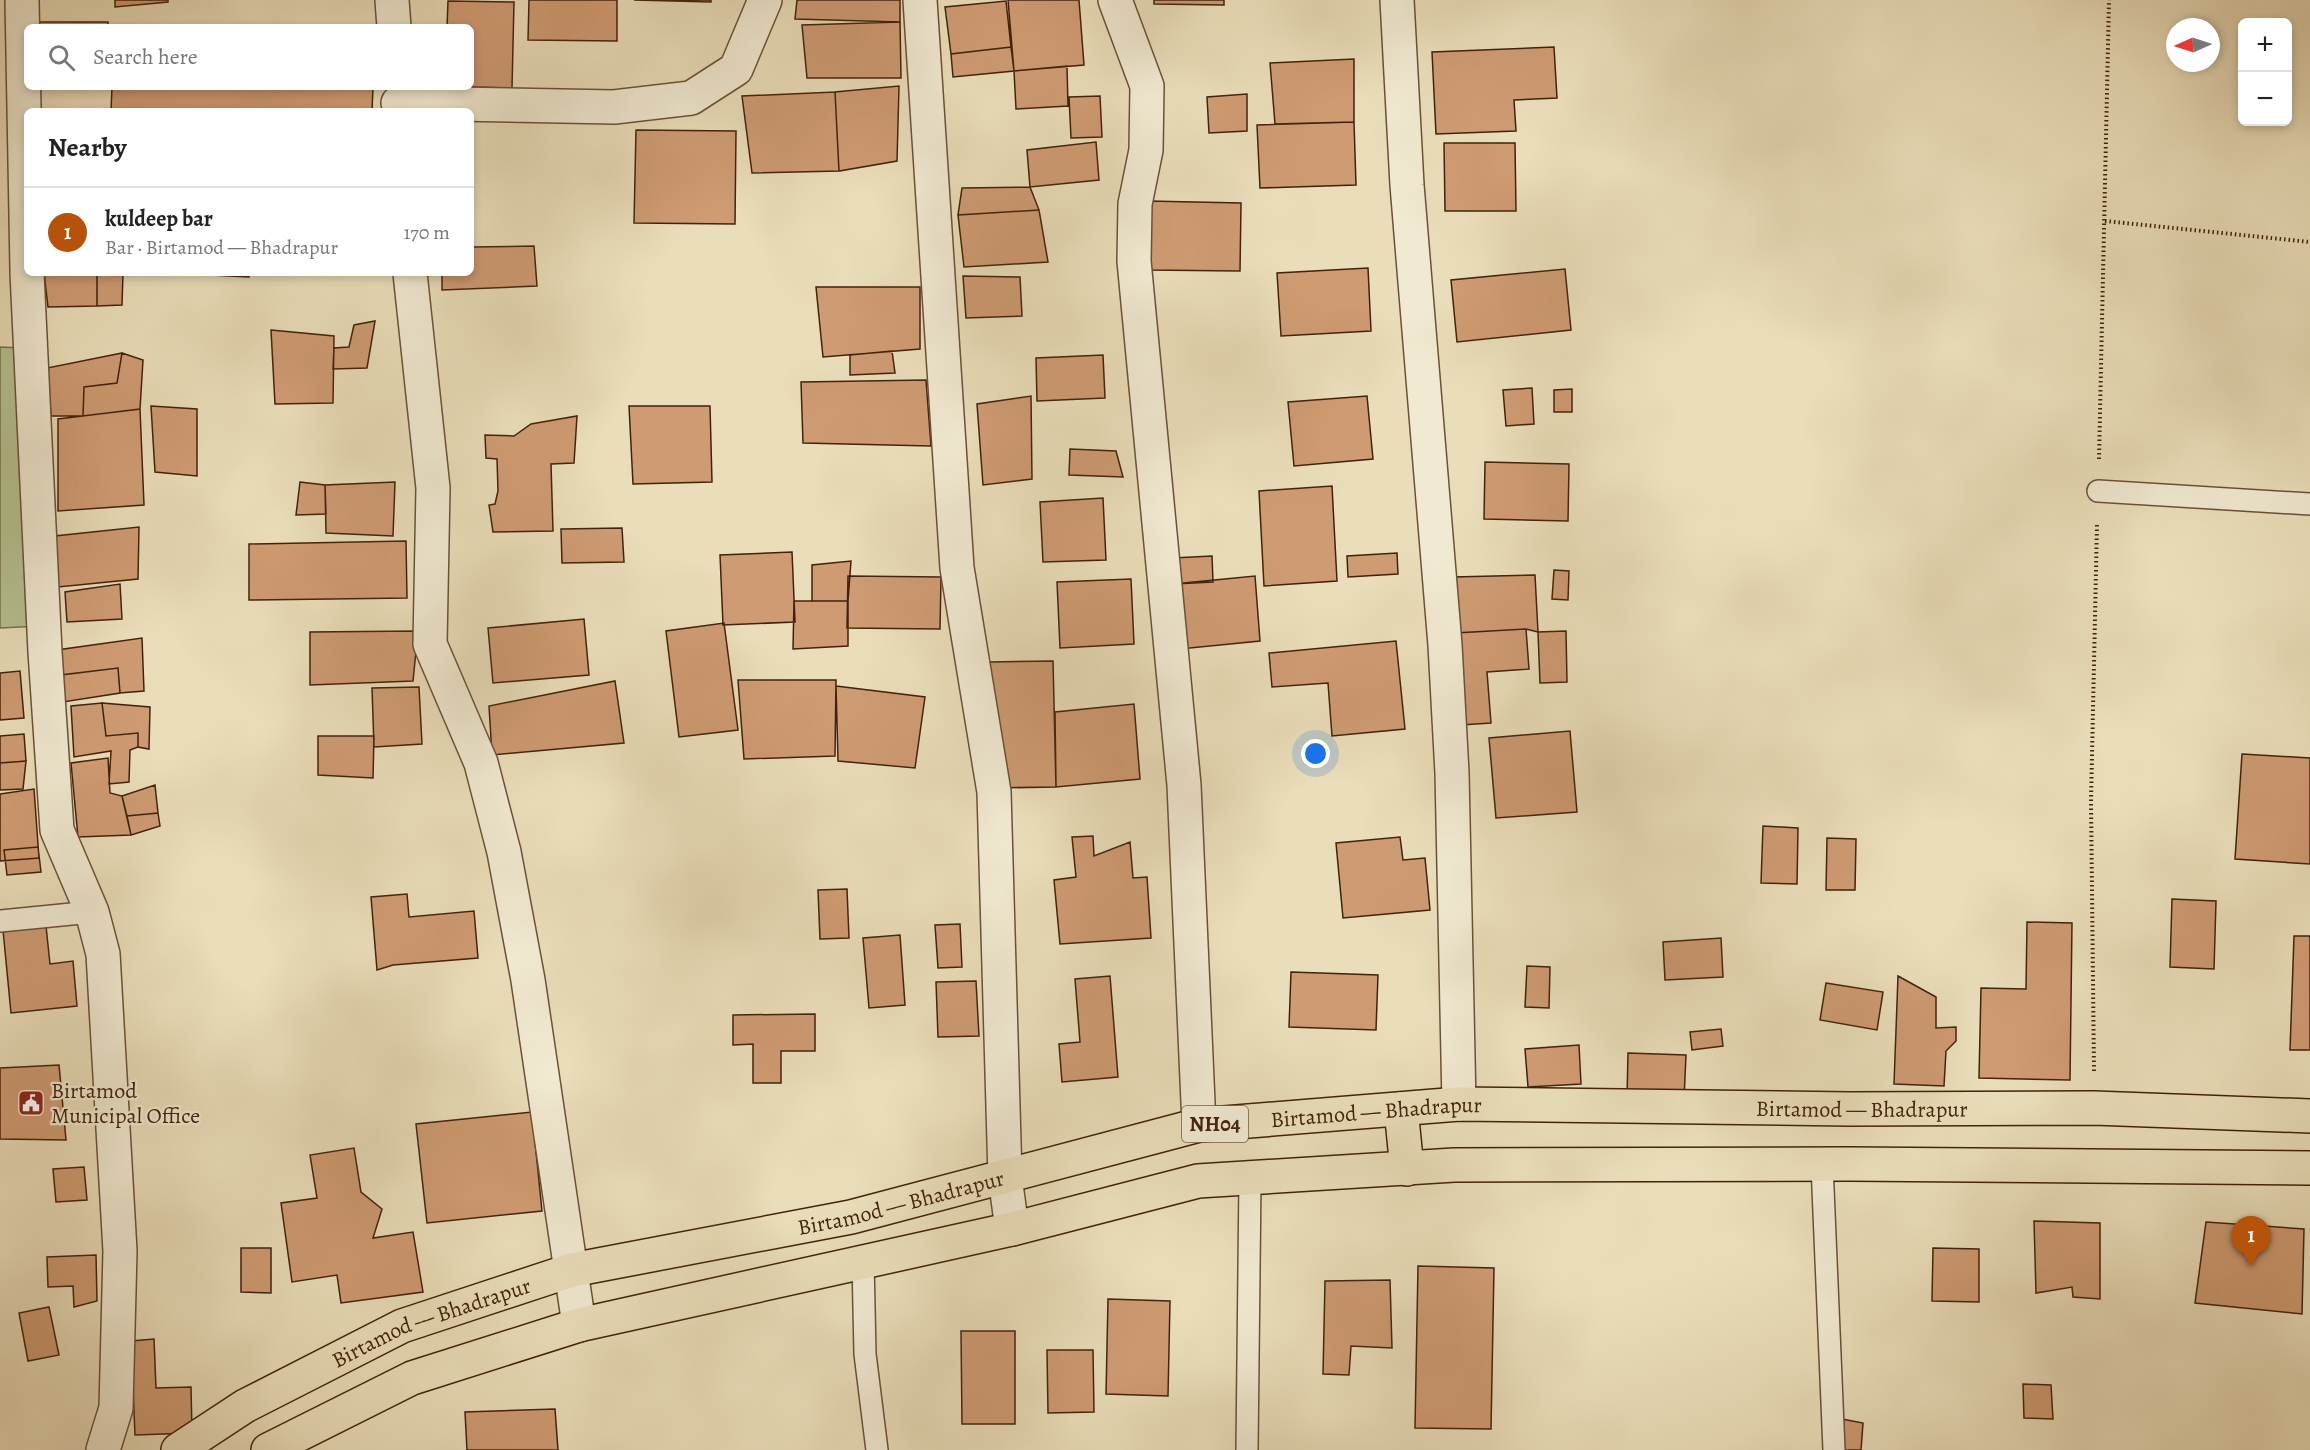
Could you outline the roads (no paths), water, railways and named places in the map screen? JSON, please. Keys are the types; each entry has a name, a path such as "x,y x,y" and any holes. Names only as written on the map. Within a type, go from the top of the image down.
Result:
{"main road":[{"name":"Birtamod — Bhadrapur","path":"178,1450 245,1406 402,1326 572,1270 851,1217 1199,1125 1458,1104 2094,1108 2310,1116"},
{"path":"1401,1109 1407,1168"},
{"name":"Birtamod — Bhadrapur","path":"268,1450 412,1378 579,1325 1012,1229 1198,1181 1454,1165 2310,1168"}],"street":[{"path":"22,0 24,108"},
{"path":"392,0 394,24"},
{"path":"398,100 614,107 691,98 736,69 765,0"},
{"path":"920,0 957,568 994,792 1005,1177 1012,1229"},
{"path":"1115,0 1146,86 1146,150 1135,204 1134,261 1185,785 1199,1125"},
{"path":"1397,0 1407,185 1444,633 1452,773 1458,1104"},
{"path":"27,276 45,652 57,830 92,912 103,954 120,1251 116,1408 103,1450"},
{"path":"410,276 433,488 430,644 481,763 504,852 528,980 579,1325"}],"lane":[{"path":"2098,491 2310,504"},
{"path":"0,921 92,912"},
{"path":"1822,1165 1834,1450"},
{"path":"1247,1450 1250,1179"},
{"path":"862,1261 865,1354 877,1450"}],"place":[{"name":"Birtamod Municipal Office","path":"31,1103"},
{"name":"kuldeep bar","path":"2251,1266"}]}
